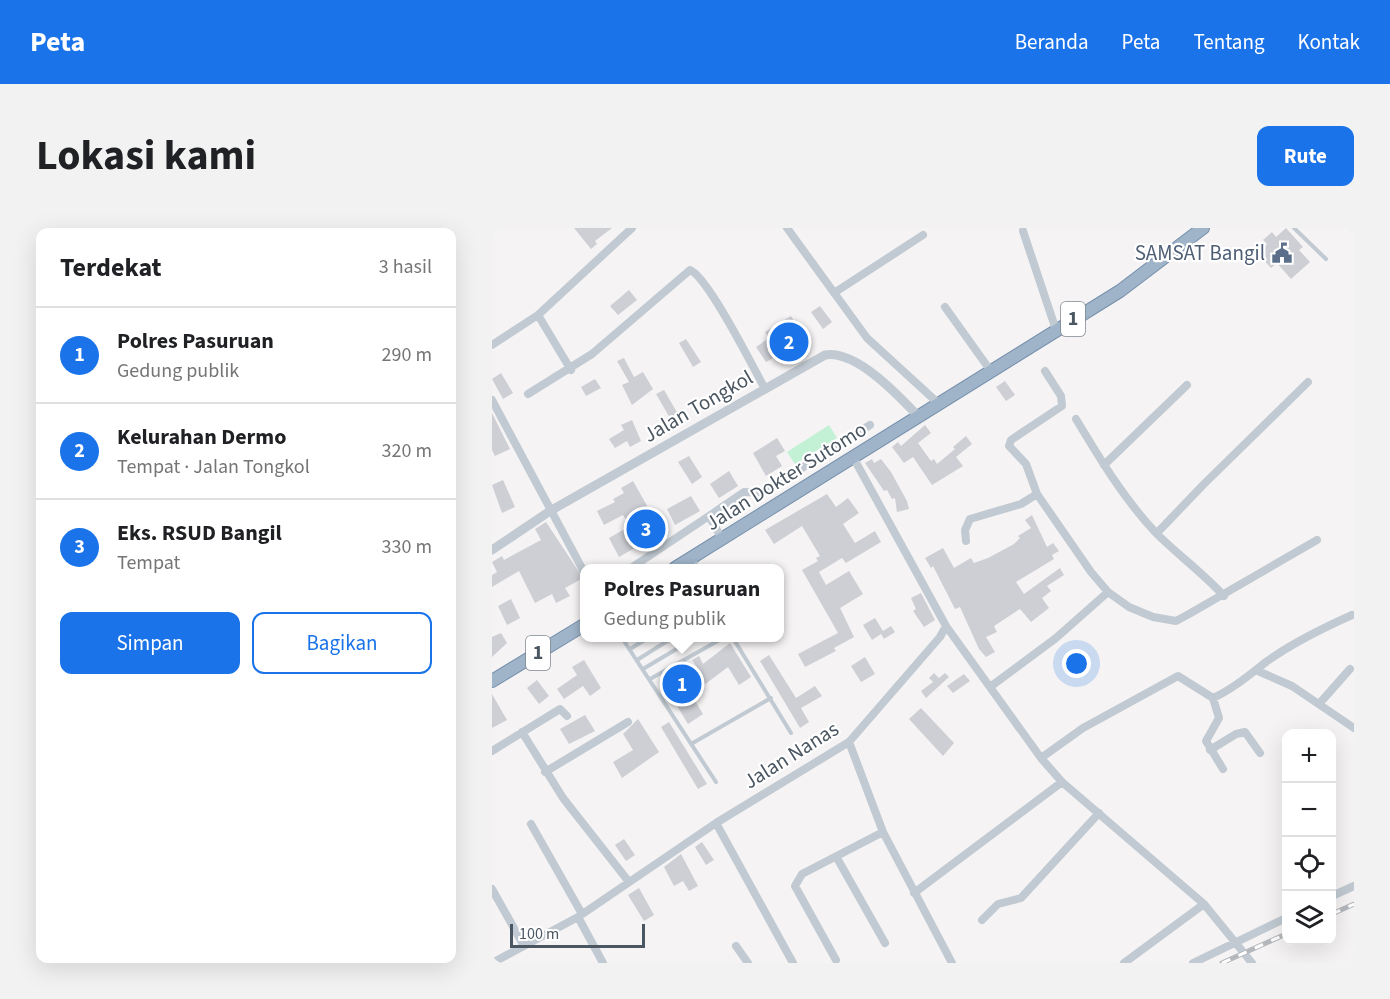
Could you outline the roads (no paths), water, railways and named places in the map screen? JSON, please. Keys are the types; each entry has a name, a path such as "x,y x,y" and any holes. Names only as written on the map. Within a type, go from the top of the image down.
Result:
{"highway":[{"name":"1","path":"929,409 1120,291 1203,228"},
{"name":"Jalan Dokter Sutomo","path":"696,563 722,539 929,409"},
{"name":"1","path":"492,681 580,628"}],"street":[{"path":"492,345 538,315 632,228"},
{"path":"787,228 867,338 929,409"},
{"path":"1023,231 1056,330"},
{"path":"834,292 923,235"},
{"path":"528,394 571,370 690,270 698,275 719,308 765,389"},
{"path":"945,307 990,370"},
{"path":"538,315 571,370"},
{"name":"Jalan Tongkol","path":"492,550 550,511 825,355 834,353 854,360 903,400 929,409"},
{"path":"1045,371 1061,396 1062,406 1009,442 1010,448 1026,464 1034,497 1107,594 1137,611 1176,621 1224,596 1317,540"},
{"path":"1157,533 1203,484 1308,382"},
{"path":"1104,465 1187,385"},
{"path":"492,400 580,564"},
{"path":"1076,419 1124,496 1157,533 1201,571 1224,596"},
{"path":"637,564 744,492 768,490 870,425"},
{"path":"854,457 946,626 1041,758 1062,782 1204,904 1250,963"},
{"path":"966,541 965,530 970,519 1021,504 1034,497"},
{"path":"709,516 722,539"},
{"path":"990,687 1107,594"},
{"path":"1212,698 1292,646 1352,615"},
{"name":"Jalan Nanas","path":"492,963 580,916 716,823 849,742 930,650 946,626"},
{"path":"1261,668 1322,700 1354,728"},
{"path":"1322,700 1350,669"},
{"path":"1041,758 1083,728 1178,676 1212,698 1219,718 1206,738 1210,750 1223,769"},
{"path":"492,751 560,710 567,716"},
{"path":"545,772 628,722"},
{"path":"522,732 545,772 629,882"},
{"path":"1210,750 1236,734 1245,732 1260,753"},
{"path":"849,742 883,832 952,963"},
{"path":"914,893 1062,782"},
{"path":"982,920 998,904 1021,898 1099,813"},
{"path":"716,823 793,963"},
{"path":"531,824 603,963"},
{"path":"836,960 795,886 802,874 837,858 883,832"},
{"path":"837,858 885,943"},
{"path":"1336,894 1354,885"},
{"path":"492,890 524,946"},
{"path":"1124,963 1204,904"},
{"path":"1192,963 1282,920"},
{"path":"736,946 748,963"}],"lane":[{"path":"1294,228 1326,259"},
{"path":"625,642 716,782"},
{"path":"630,649 641,642"},
{"path":"637,660 666,642"},
{"path":"643,669 688,642"},
{"path":"650,679 716,642"},
{"path":"736,642 791,733"},
{"path":"691,744 771,698"}],"railway":[{"path":"1336,912 1354,904"},
{"path":"1222,963 1282,936"}],"place":[{"name":"SAMSAT Bangil","path":"1282,253"},
{"name":"Kelurahan Dermo","path":"789,342"},
{"name":"Eks. RSUD Bangil","path":"646,529"},
{"name":"Polres Pasuruan","path":"682,684"}]}
